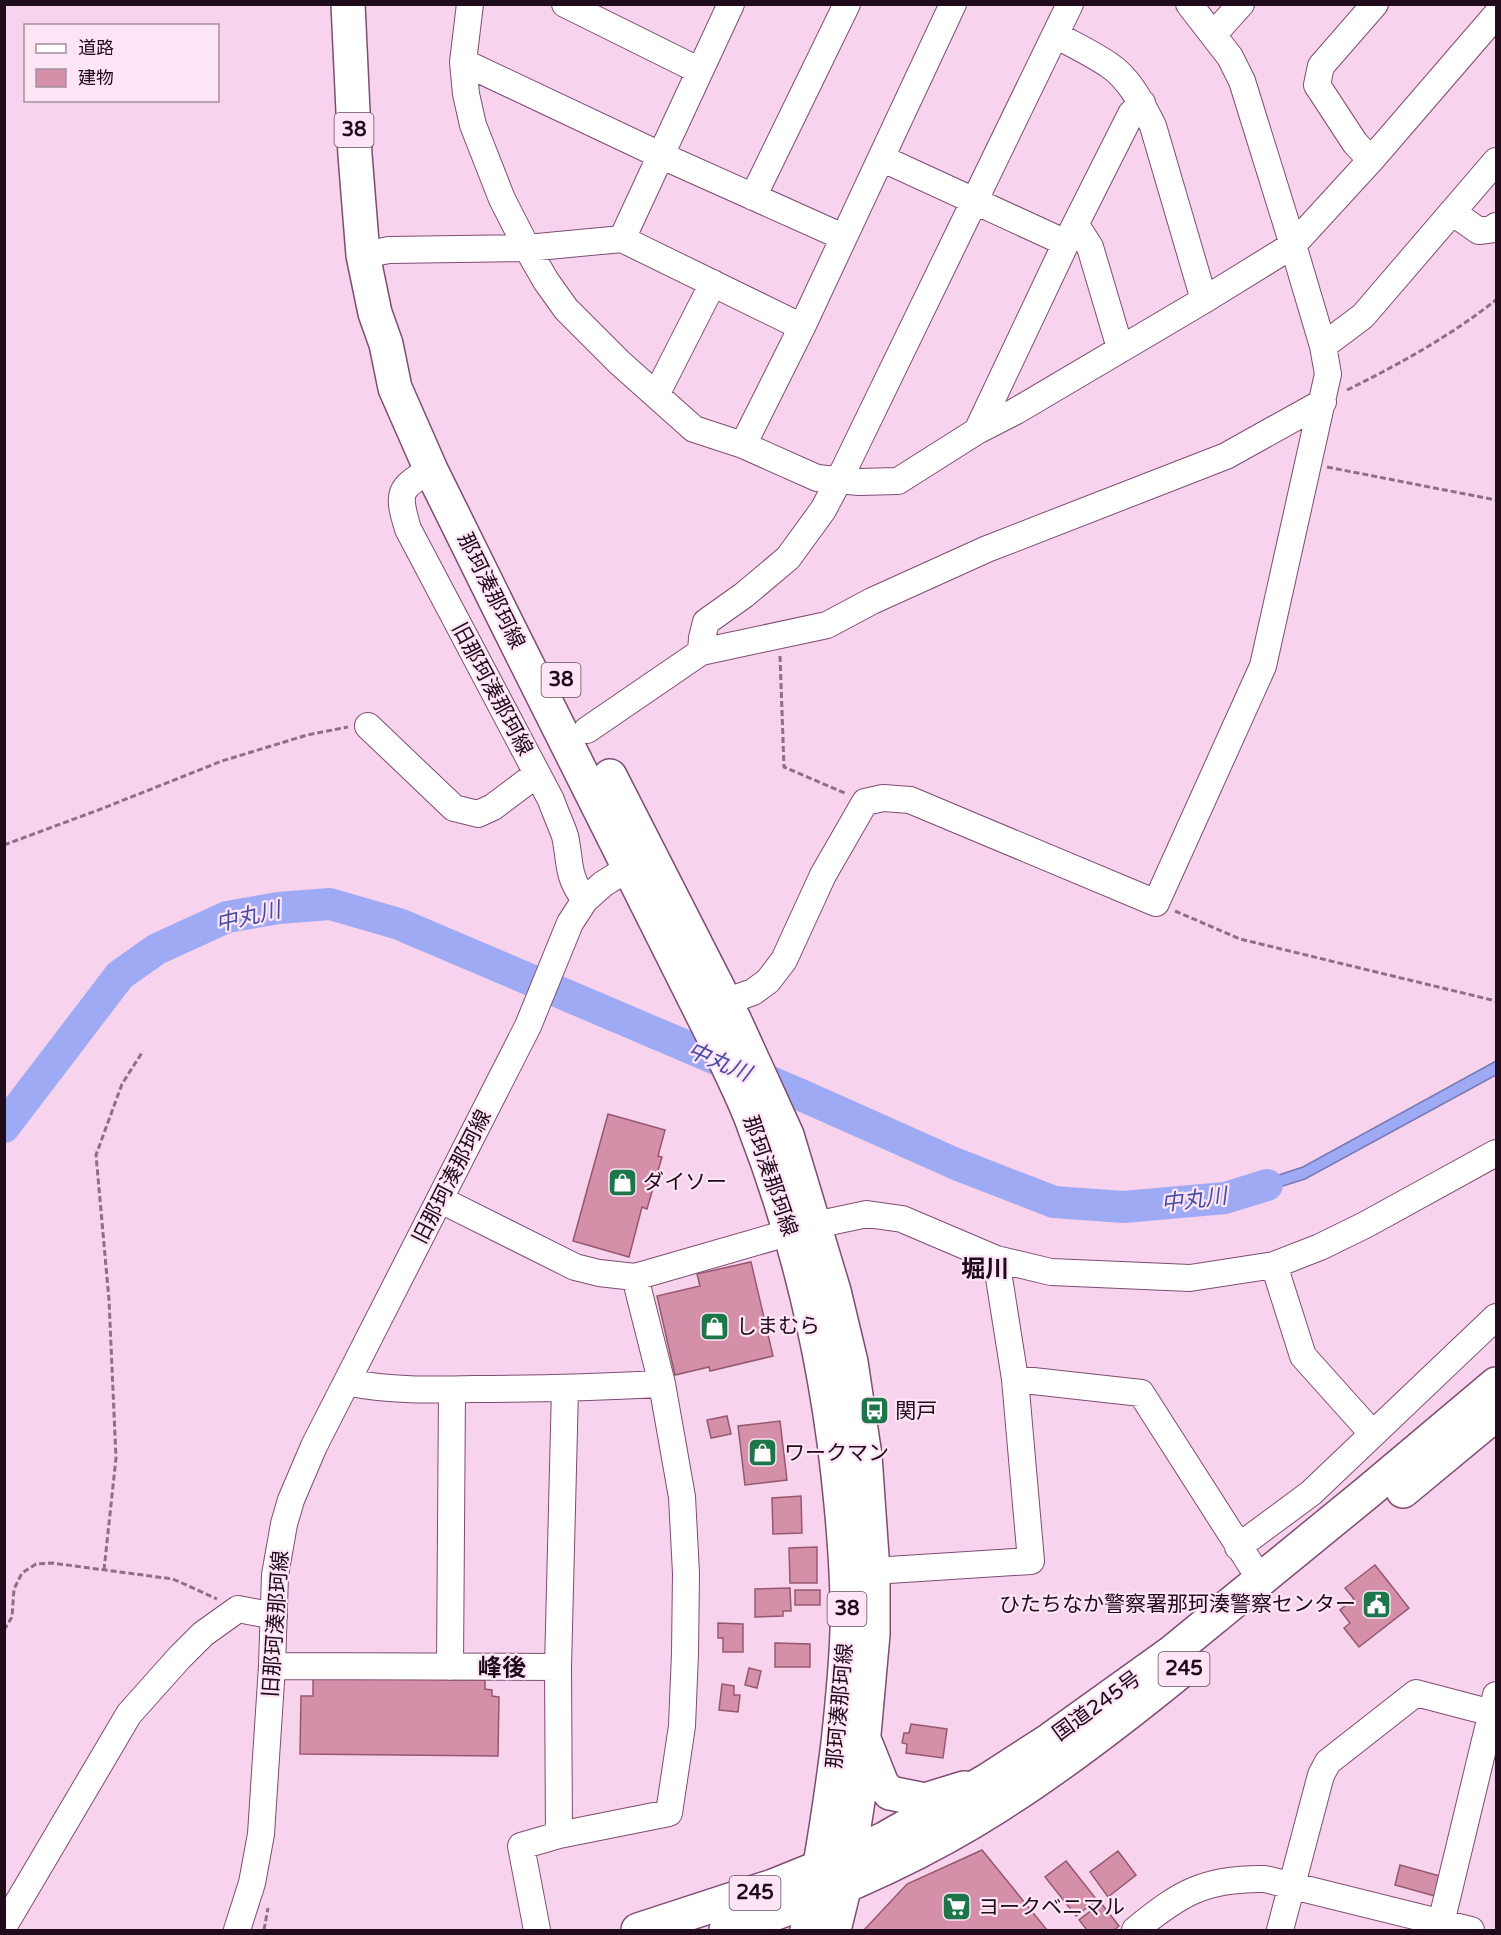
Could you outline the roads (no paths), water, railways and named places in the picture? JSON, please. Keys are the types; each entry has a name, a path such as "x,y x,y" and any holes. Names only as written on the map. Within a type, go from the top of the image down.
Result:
{"main road":[{"name":"那珂湊那珂線","path":"348,4 355,155 363,255 375,313 386,344 394,388 431,470 630,867 718,1006 754,1125 834,1291 851,1362 866,1456 873,1571 873,1634 858,1802 832,1876"},
{"name":"那珂湊那珂線","path":"386,344 415,383 453,466 586,730 718,1006 787,1135 803,1228 807,1290 820,1351 837,1462 847,1572 844,1690 831,1800 832,1876"},
{"name":"国道245号","path":"726,1930 832,1876 884,1839 1051,1739 1154,1665 1497,1384"},
{"name":"国道245号","path":"638,1930 759,1891 832,1876 910,1856 998,1807 1074,1755 1138,1707 1497,1414"},
{"path":"865,1740 882,1784 890,1793 925,1800 986,1780"},
{"path":"807,1930 832,1876"},
{"path":"832,1876 834,1930"}],"street":[{"path":"470,4 463,62 466,94 473,126 502,198 527,248 566,309 611,355 694,429 743,445 817,478 859,482 898,481 977,431 1016,411 1293,245 1371,160 1497,15"},
{"path":"565,4 700,70"},
{"path":"622,239 731,4"},
{"path":"753,197 847,4"},
{"path":"743,445 802,327 953,4"},
{"path":"701,652 706,622 744,595 788,558 823,510 1070,4"},
{"path":"718,1006 753,992 768,981 784,960 823,875 865,802 883,798 910,800 1156,903 1263,666 1328,374 1323,346 1242,81 1230,57 1189,4"},
{"path":"1214,34 1241,4"},
{"path":"1371,160 1355,143 1317,85 1321,66 1375,4"},
{"path":"1056,35 1111,66 1142,103 1154,126 1204,300"},
{"path":"463,62 660,155 843,237"},
{"path":"977,431 1131,114 1142,103"},
{"path":"882,158 975,201 1071,234 1090,247 1120,348"},
{"path":"1323,346 1363,316 1497,161"},
{"path":"1452,212 1479,231 1494,229 1497,226"},
{"path":"363,255 389,250 527,248 622,239 802,327"},
{"path":"656,395 712,283"},
{"path":"586,730 701,652 827,625 872,601 987,549 1226,456 1323,402"},
{"name":"旧那珂湊那珂線","path":"237,1930 252,1883 261,1834 272,1666 275,1575 284,1524 291,1500 301,1473 528,1026 570,923 585,900 570,873 565,836 551,800 408,529 400,504 403,489 413,480 431,470"},
{"path":"368,726 454,808 478,814 486,811 537,774"},
{"path":"585,900 603,884 630,867"},
{"path":"441,1200 575,1267 600,1274 635,1277 803,1228 867,1214 902,1219 996,1259 1052,1272 1190,1278 1274,1265 1320,1247 1497,1153"},
{"path":"873,1571 1031,1561 1015,1379 996,1259"},
{"path":"1274,1265 1303,1356 1372,1434"},
{"path":"537,1930 521,1846 558,1835 669,1813 682,1726 686,1573 682,1497 662,1384 635,1277"},
{"path":"1238,1548 1311,1493 1497,1317"},
{"path":"1015,1379 1141,1394 1260,1579"},
{"path":"347,1382 369,1387 452,1390 565,1389 662,1384"},
{"path":"558,1835 558,1667 565,1389"},
{"path":"450,1667 452,1390"},
{"path":"4,1926 129,1714 203,1634 238,1609 274,1616"},
{"path":"272,1666 558,1667"},
{"path":"1280,1930 1321,1775 1328,1762 1416,1693 1494,1704 1441,1923"},
{"path":"1135,1930 1166,1905 1198,1888 1240,1878 1265,1879 1291,1884 1471,1930"}],"water":[{"path":"1496,1061 1496,1075 1305,1179 1225,1204 1224,1193 1303,1167"}],"waterway":[{"name":"中丸川","path":"4,1127 120,975 157,949 227,917 278,908 330,904 399,924 801,1095 956,1164 1054,1202 1124,1207 1225,1198 1267,1185"}],"place":[{"name":"ダイソー","path":"622,1182"},
{"name":"しまむら","path":"715,1326"},
{"name":"関戸","path":"874,1411"},
{"name":"ワークマン","path":"763,1453"},
{"name":"ひたちなか警察署那珂湊警察センター","path":"1377,1604"},
{"name":"ヨークベニマル","path":"957,1907"}],"district":[{"name":"堀川","path":"985,1269"},
{"name":"峰後","path":"502,1668"}]}
